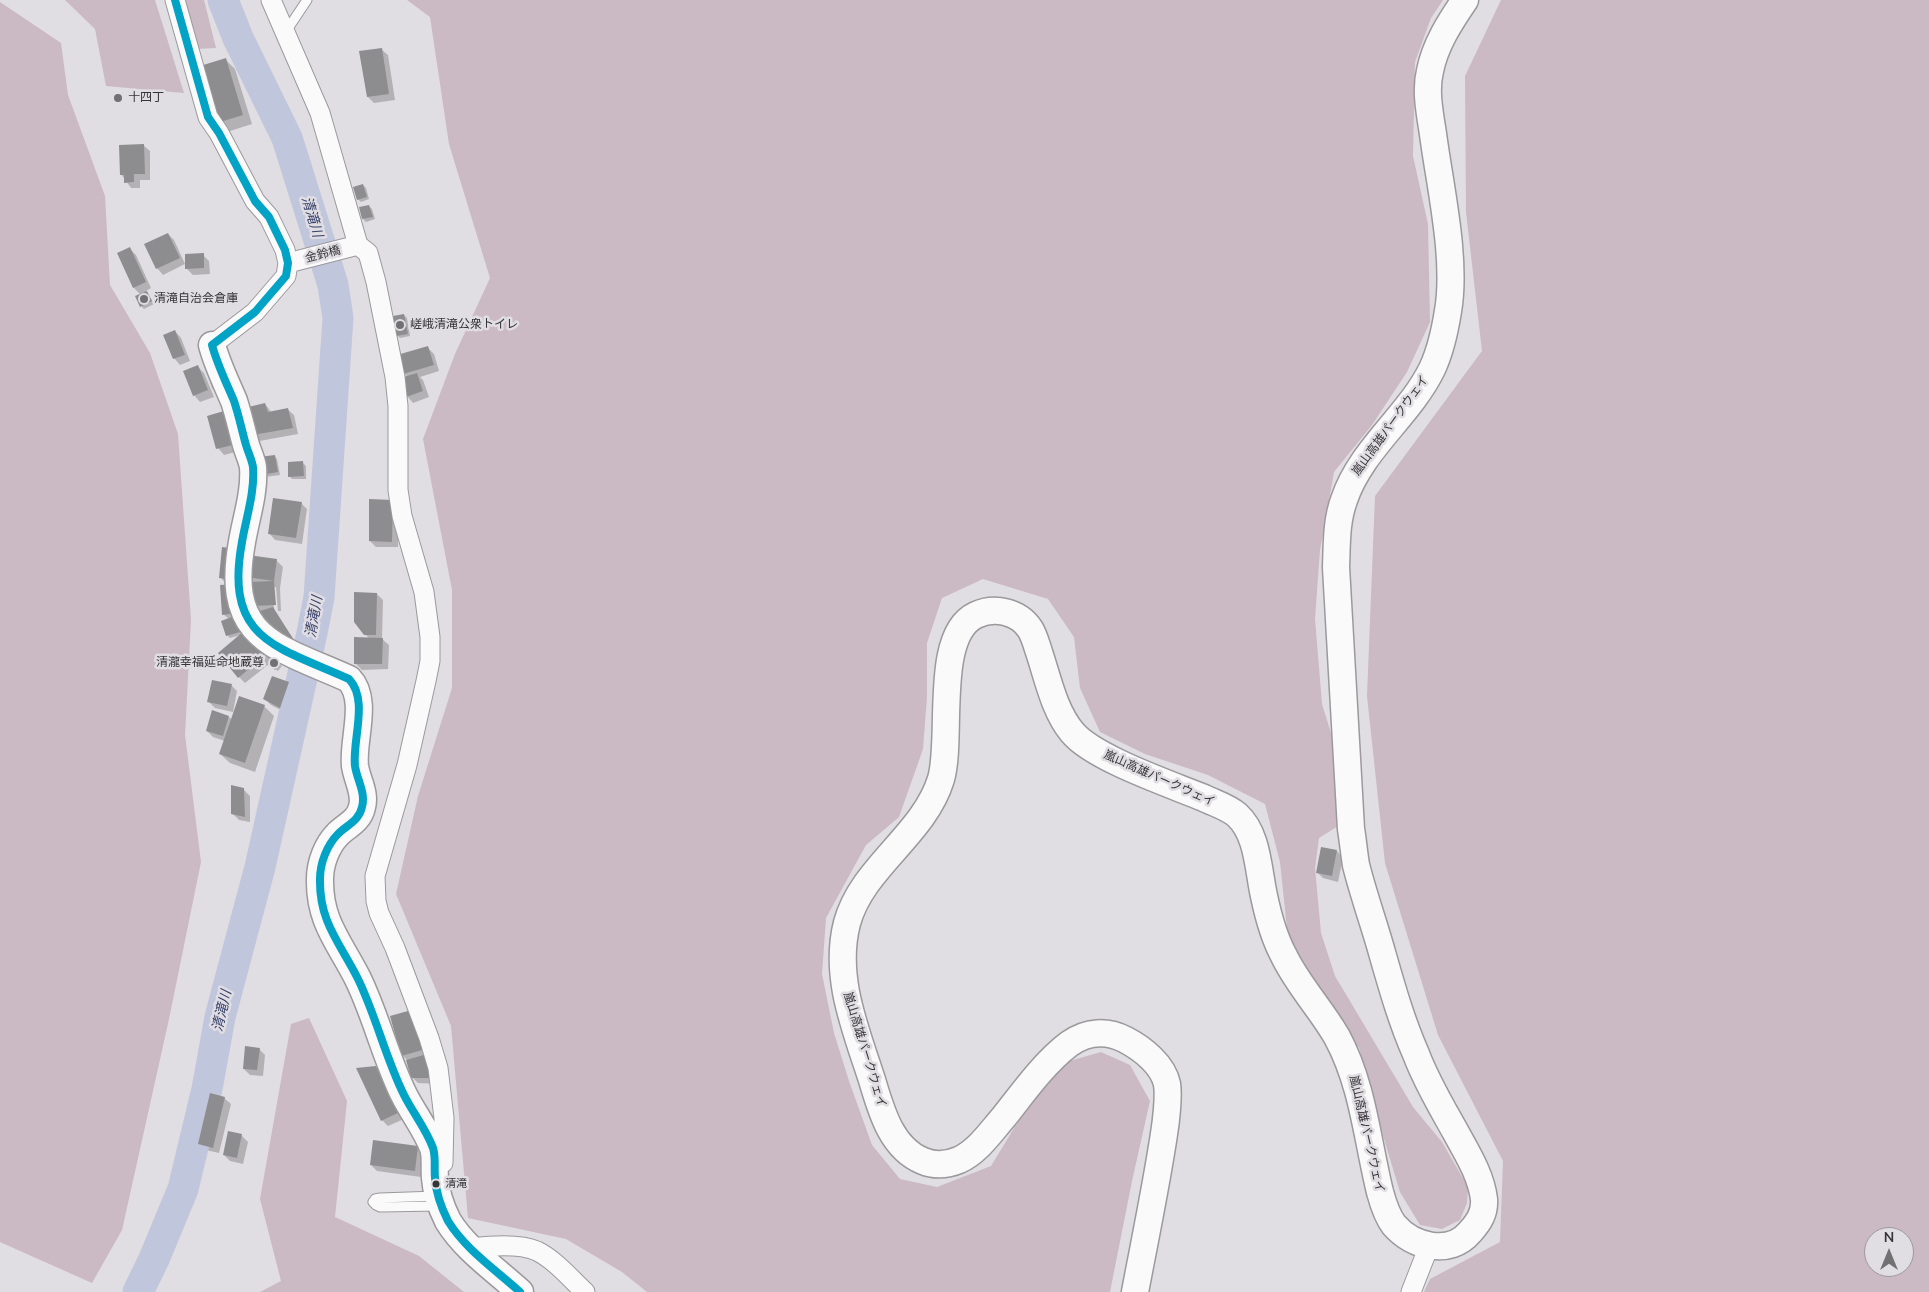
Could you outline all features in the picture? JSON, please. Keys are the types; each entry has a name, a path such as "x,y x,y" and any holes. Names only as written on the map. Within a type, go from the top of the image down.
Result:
{"street":[{"path":"175,0 208,117 255,201 269,217 290,263 286,276 255,312 212,344 234,403 253,465 253,484 238,563 238,584 244,611 252,627 265,639 287,652 349,678 357,691 355,765 363,794 363,806 356,820 339,833 327,849 320,876 320,898 327,923 358,979 404,1094 434,1150 438,1197 455,1231 470,1248 520,1292"},
{"path":"271,0 320,113 356,246 368,253 376,282 395,377 398,406 398,490 402,516 424,592 430,637 427,674 409,756 375,876 375,886 379,913 395,948 429,1038 438,1068 444,1118 444,1165 438,1197"},
{"name":"嵐山高雄パークウェイ","path":"1135,1292 1159,1169 1166,1119 1167,1084 1160,1069 1144,1050 1119,1036 1094,1032 1073,1040 1046,1065 984,1141 962,1159 939,1165 922,1160 904,1150 891,1131 878,1100 845,992 844,955 848,921 862,890 908,835 930,802 942,777 949,666 953,643 964,624 977,615 996,610 1013,615 1028,625 1035,638 1061,714 1074,736 1093,750 1235,813 1248,830 1255,851 1265,904 1282,954 1337,1038 1356,1081 1367,1126 1370,1153 1383,1206 1394,1225 1410,1237 1429,1246 1447,1246 1460,1242 1474,1228 1484,1210 1483,1193 1474,1166 1417,1058 1398,1006 1356,864 1351,829 1336,567 1337,527 1344,499 1356,472 1418,392 1432,368 1443,339 1449,307 1451,276 1429,104 1429,72 1437,46 1465,0"},
{"name":"金鈴橋","path":"290,263 356,246"},
{"path":"470,1248 491,1246 526,1248 536,1251 550,1260 585,1292"},
{"path":"1411,1292 1429,1246"}],"lane":[{"path":"285,33 307,0"},
{"path":"438,1197 380,1207 376,1206 373,1202 375,1199 380,1198 438,1197"}],"shaded area":[{"path":"65,0 155,0 184,93 106,86 95,29"},
{"path":"183,0 204,0 216,48 197,49"},
{"path":"407,0 1443,0 1431,18 1415,62 1413,156 1428,224 1430,322 1407,372 1372,425 1334,472 1320,550 1315,619 1322,704 1340,762 1338,826 1319,838 1315,868 1321,933 1335,976 1413,1107 1442,1142 1468,1187 1467,1203 1460,1220 1442,1229 1420,1225 1400,1192 1359,1048 1329,1008 1288,938 1280,862 1265,804 1208,775 1145,754 1100,732 1080,688 1074,637 1048,599 983,579 942,598 927,643 927,697 923,749 899,817 866,845 826,918 822,974 834,1033 872,1145 900,1179 937,1187 991,1166 1033,1097 1066,1062 1101,1052 1130,1065 1150,1101 1110,1292 647,1292 622,1272 566,1239 468,1218 451,1026 396,894 418,796 452,688 452,590 423,439 455,354 490,278 449,144 430,17"},
{"path":"1501,0 1929,0 1929,1292 1424,1292 1430,1279 1500,1242 1503,1161 1438,1035 1385,863 1367,696 1375,496 1482,351 1466,212 1465,76"},
{"path":"0,2 61,43 68,95 105,196 110,285 150,353 178,434 191,620 185,735 201,862 169,1019 122,1230 92,1283 0,1242"},
{"path":"309,1018 347,1101 335,1217 419,1256 464,1292 260,1292 281,1281 260,1199 291,1024"}],"building":[{"path":"382,48 389,94 367,97 359,51"},
{"path":"226,58 243,115 217,123 200,66"},
{"path":"144,144 145,174 134,174 134,182 124,183 124,175 120,175 119,145"},
{"path":"363,184 367,197 357,200 353,187"},
{"path":"369,205 373,217 362,219 359,207"},
{"path":"168,233 180,258 156,269 144,244"},
{"path":"130,247 146,282 133,288 117,253"},
{"path":"204,253 204,268 185,269 185,254"},
{"name":"清滝自治会倉庫","path":"147,291 152,301 140,307 135,296"},
{"name":"嵯峨清滝公衆トイレ","path":"404,314 408,334 396,336 393,316"},
{"path":"175,330 185,355 173,359 163,335"},
{"path":"428,346 434,365 403,374 397,355"},
{"path":"198,365 208,390 193,396 183,371"},
{"path":"417,373 423,391 406,397 400,378"},
{"path":"265,403 268,412 288,408 293,428 247,436 240,409"},
{"path":"224,411 233,445 216,449 207,416"},
{"path":"275,455 278,472 261,475 259,457"},
{"path":"303,461 304,476 288,477 288,462"},
{"path":"273,498 302,502 296,538 268,534"},
{"path":"369,499 393,500 392,542 369,541"},
{"path":"222,547 236,549 233,580 219,578"},
{"path":"248,555 277,559 274,581 246,577"},
{"path":"274,581 276,605 250,606 249,582"},
{"path":"235,584 237,613 222,615 220,585"},
{"path":"354,592 377,593 376,635 364,635 354,622"},
{"path":"273,607 295,642 285,648 250,614"},
{"path":"237,615 267,654 238,678 218,653 244,631 226,636 221,621"},
{"path":"354,637 383,638 382,664 354,664"},
{"name":"清瀧幸福延命地蔵尊","path":"273,657 281,662 275,670 268,664"},
{"path":"272,676 289,682 280,708 263,699"},
{"path":"212,680 232,684 227,706 207,702"},
{"path":"239,696 265,705 245,763 219,754"},
{"path":"212,710 229,716 223,736 206,731"},
{"path":"231,785 244,788 245,817 231,814"},
{"path":"1321,847 1337,850 1332,876 1316,873"},
{"path":"415,1009 426,1049 401,1056 390,1016"},
{"path":"245,1046 260,1048 257,1070 243,1069"},
{"path":"427,1054 435,1078 411,1078 406,1060"},
{"path":"376,1066 398,1113 381,1121 356,1068"},
{"path":"210,1093 225,1097 213,1148 198,1144"},
{"path":"228,1131 242,1134 237,1158 223,1155"},
{"path":"373,1140 418,1146 415,1171 370,1165"}],"waterway":[{"name":"清滝川","path":"138,1292 183,1189 207,1089 220,1017 260,867 312,633 319,597 338,318 333,285 287,138 238,38 223,0"}],"transit line":[{"path":"175,0 208,117 219,133 255,201 269,217 285,250 288,263 286,276 255,312 212,345 234,401 253,467 251,495 238,575 241,600 249,620 261,635 278,647 349,679 355,688 358,698 355,766 363,802 358,816 334,838 325,855 320,879 323,908 332,932 358,979 398,1081 433,1148 436,1189 448,1221 463,1241 481,1259 520,1292"}],"place":[{"name":"十四丁","path":"118,98"},
{"name":"清滝自治会倉庫","path":"144,299"},
{"name":"嵯峨清滝公衆トイレ","path":"400,325"},
{"name":"清瀧幸福延命地蔵尊","path":"274,663"},
{"name":"清滝","path":"436,1184"}]}
